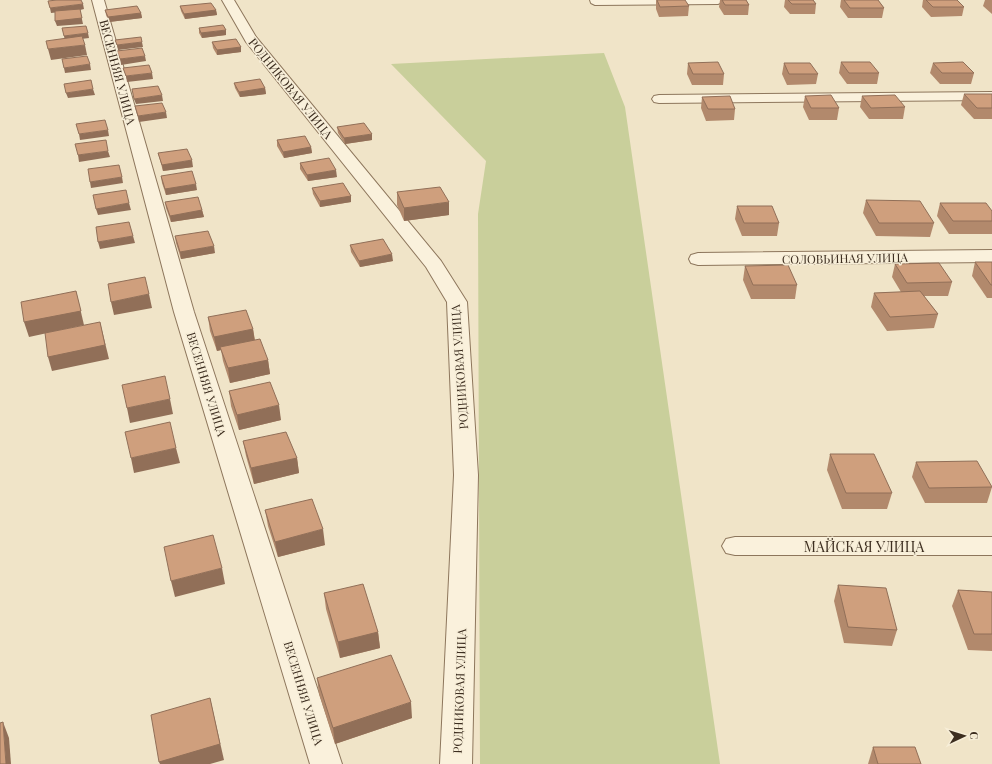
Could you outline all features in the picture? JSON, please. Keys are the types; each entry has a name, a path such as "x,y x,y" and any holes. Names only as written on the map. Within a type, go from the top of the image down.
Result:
{"street":[{"name":"ВЕСЕННЯЯ УЛИЦА","path":"98,0 184,312 326,764"},
{"name":"РОДНИКОВАЯ УЛИЦА","path":"228,0 251,39 434,265 457,302 466,475 456,764"},
{"path":"595,1 718,0"},
{"path":"659,99 992,96"},
{"name":"СОЛОВЬИНАЯ УЛИЦА","path":"698,259 992,256"},
{"name":"МАЙСКАЯ УЛИЦА","path":"735,546 992,546"}],"green space":[{"path":"604,53 625,107 720,764 480,764 478,214 486,161 391,64"}],"building":[{"path":"81,0 83,4 50,8 48,1"},
{"path":"657,0 685,0 689,6 660,7"},
{"path":"722,0 746,0 749,5 725,5"},
{"path":"788,0 813,0 816,4 792,4"},
{"path":"844,0 878,0 884,8 850,8"},
{"path":"926,0 957,0 964,7 933,7"},
{"path":"211,3 216,10 184,14 180,6"},
{"path":"137,6 141,13 108,17 105,10"},
{"path":"80,9 82,18 55,21 55,11"},
{"path":"223,25 226,30 201,33 199,28"},
{"path":"86,26 88,33 64,36 62,28"},
{"path":"82,36 85,45 48,49 46,41"},
{"path":"141,37 142,42 117,45 115,40"},
{"path":"236,39 241,47 217,50 212,42"},
{"path":"142,48 145,56 120,59 117,51"},
{"path":"87,56 90,64 64,68 62,59"},
{"path":"718,62 724,74 693,74 688,63"},
{"path":"841,62 870,62 879,73 849,73"},
{"path":"963,62 974,73 942,73 933,63"},
{"path":"784,63 810,63 818,74 789,74"},
{"path":"149,65 152,73 126,76 123,68"},
{"path":"260,79 265,88 239,92 234,83"},
{"path":"91,80 93,89 66,93 64,84"},
{"path":"158,86 162,95 134,99 132,89"},
{"path":"964,94 992,94 992,108 977,108"},
{"path":"831,95 839,108 811,108 805,96"},
{"path":"895,95 905,107 871,108 862,96"},
{"path":"730,96 735,109 708,109 702,97"},
{"path":"162,103 166,112 138,116 135,106"},
{"path":"105,120 108,130 79,134 76,124"},
{"path":"364,123 372,134 344,138 337,127"},
{"path":"305,136 311,147 283,152 277,140"},
{"path":"106,140 108,151 78,155 75,144"},
{"path":"187,149 192,160 162,165 158,153"},
{"path":"329,158 336,170 307,175 300,163"},
{"path":"119,165 122,177 90,182 88,169"},
{"path":"192,171 196,184 165,189 161,176"},
{"path":"343,183 351,196 320,201 312,188"},
{"path":"440,187 449,202 404,208 397,192"},
{"path":"126,190 129,203 96,209 93,195"},
{"path":"198,197 202,210 170,216 165,202"},
{"path":"866,200 920,201 934,223 879,223"},
{"path":"940,203 986,203 992,211 992,221 953,221"},
{"path":"737,206 772,206 779,223 744,223"},
{"path":"129,222 133,236 98,242 96,227"},
{"path":"208,231 214,246 180,252 175,236"},
{"path":"383,239 392,254 359,261 350,245"},
{"path":"975,262 992,262 992,285 991,285"},
{"path":"939,263 952,282 907,283 895,264"},
{"path":"788,265 797,285 753,285 745,266"},
{"path":"145,277 149,294 111,302 108,284"},
{"path":"76,291 81,311 24,322 21,302"},
{"path":"920,291 938,314 890,317 874,293"},
{"path":"246,310 253,329 214,337 208,317"},
{"path":"100,322 105,345 48,357 45,333"},
{"path":"260,339 268,360 228,368 220,347"},
{"path":"165,376 170,399 127,408 122,385"},
{"path":"270,382 279,405 237,415 229,391"},
{"path":"170,422 176,448 131,458 125,432"},
{"path":"286,432 297,458 251,468 243,441"},
{"path":"830,454 874,454 892,493 846,493"},
{"path":"977,461 992,487 929,488 916,462"},
{"path":"312,499 323,529 275,542 265,510"},
{"path":"213,535 222,568 171,581 164,547"},
{"path":"363,584 378,632 338,642 324,593"},
{"path":"838,585 886,588 897,630 848,627"},
{"path":"958,590 992,592 992,634 974,634"},
{"path":"391,655 411,702 333,728 317,678"},
{"path":"210,698 220,744 159,762 151,715"},
{"path":"3,722 6,764 0,764 0,723"},
{"path":"873,747 915,747 921,764 878,764"}]}
